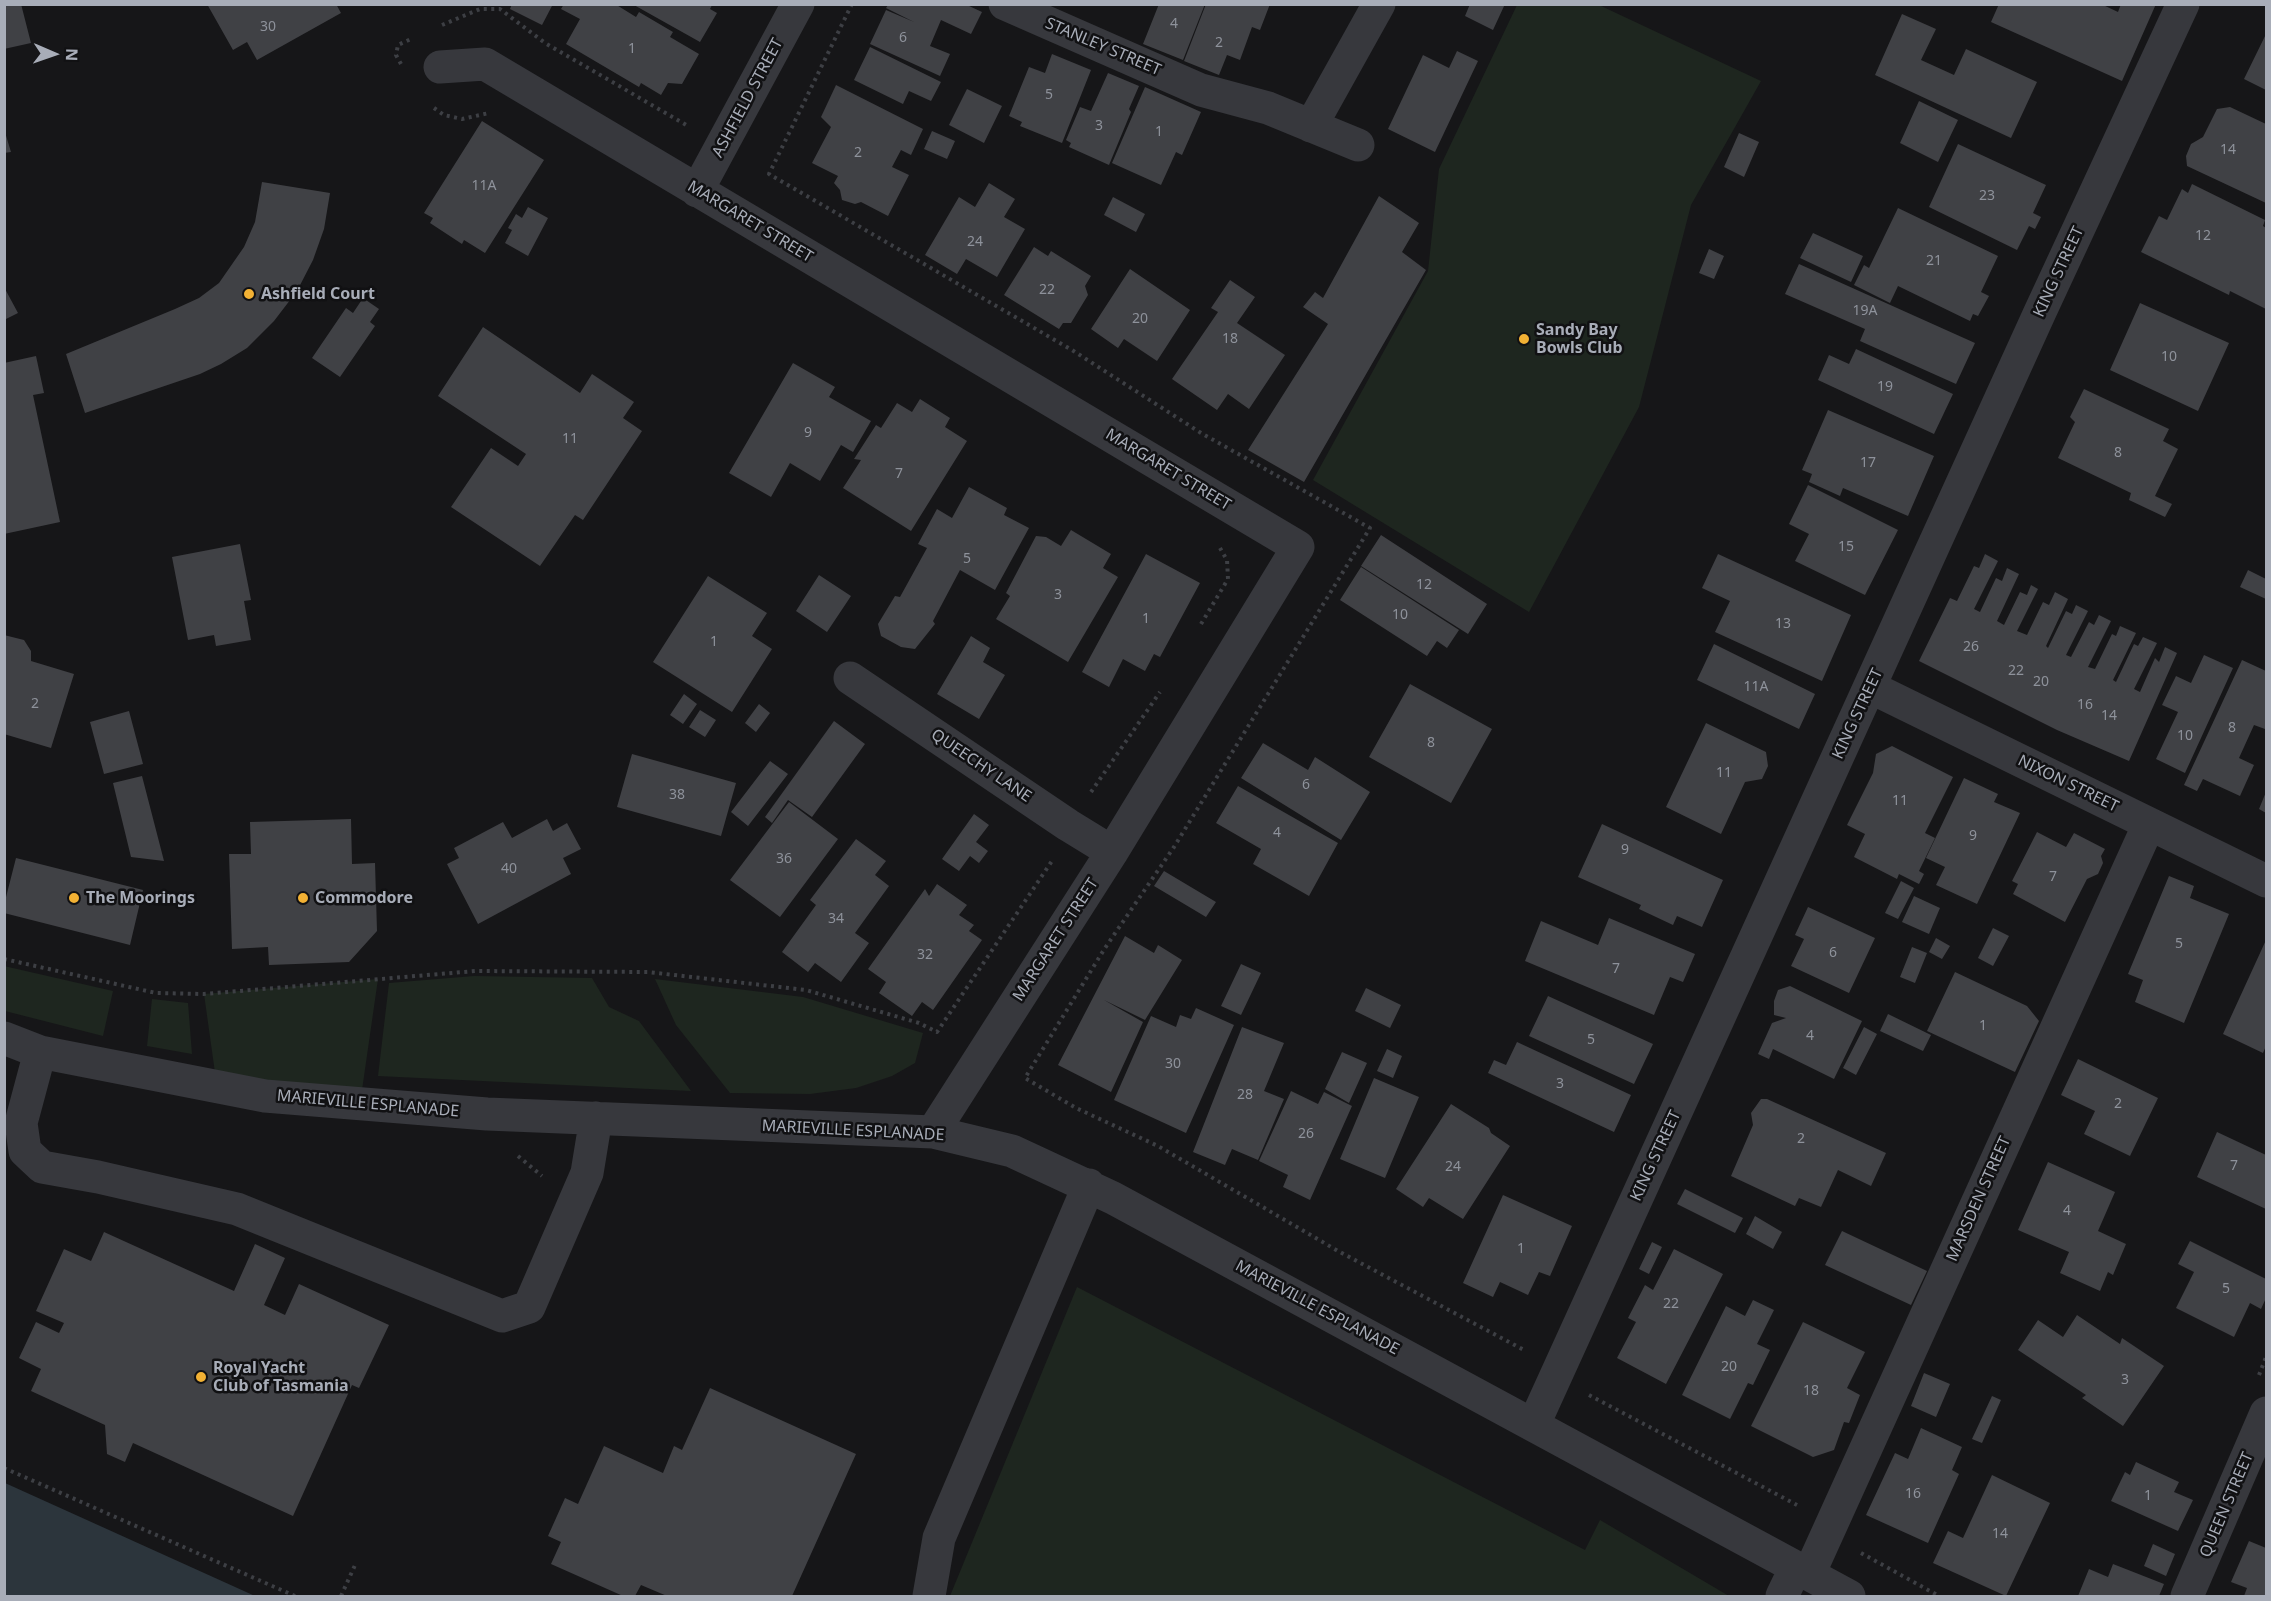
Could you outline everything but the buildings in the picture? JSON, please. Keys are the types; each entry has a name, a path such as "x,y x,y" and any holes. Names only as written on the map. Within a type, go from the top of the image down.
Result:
{"street":[{"name":"ASHFIELD STREET","path":"697,191 798,4"},
{"name":"STANLEY STREET","path":"1005,4 1201,90 1268,108 1358,145"},
{"path":"1311,126 1379,4"},
{"name":"KING STREET","path":"1534,1424 2183,4"},
{"name":"MARGARET STREET","path":"440,67 485,64 1298,547 1112,852 933,1132"},
{"name":"QUEECHY LANE","path":"850,678 1068,825 1112,852"},
{"name":"NIXON STREET","path":"1870,687 2266,881"},
{"name":"MARSDEN STREET","path":"1782,1596 1803,1571 2149,824"},
{"name":"MARIEVILLE ESPLANADE","path":"4,1038 40,1052 265,1096 487,1114 933,1132 1012,1151 1089,1185 1849,1596"},
{"path":"40,1052 21,1123 26,1151 42,1167 98,1177 237,1209 502,1316 529,1306 587,1173 596,1118"},
{"path":"928,1596 939,1538 1089,1185"},
{"name":"QUEEN STREET","path":"2187,1596 2266,1413"}],"path":[{"path":"852,4 769,174 1072,350 1201,433 1370,528 1174,848 1105,948 1025,1078 1076,1108 1158,1146 1338,1251 1518,1345 1556,1376 1795,1503 1803,1510"},
{"path":"1198,629 1228,579 1227,560 1218,544"},
{"path":"1089,795 1161,690"},
{"path":"4,959 156,993 204,994 475,971 648,972 806,990 920,1023 937,1032 1053,860 1053,851"},
{"path":"510,1155 521,1157 547,1180"},
{"path":"4,1468 295,1596"},
{"path":"1855,1550 1939,1596"},
{"path":"340,1596 356,1563"}],"shaded area":[{"name":"Sandy Bay Bowls Club","path":"1517,5 1599,5 1761,81 1691,205 1639,407 1529,612 1313,480 1428,271 1439,169"},
{"path":"4,966 113,991 103,1036 5,1011"},
{"path":"474,976 592,978 609,1007 639,1021 691,1091 378,1076 389,983"},
{"path":"378,979 360,1104 217,1087 204,994"},
{"path":"655,979 803,997 923,1033 915,1063 892,1076 856,1088 810,1094 730,1093 676,1025"},
{"path":"152,999 188,1003 192,1054 147,1046"},
{"path":"1077,1287 1585,1550 1600,1520 1729,1596 950,1596"},
{"path":"5,1483 255,1596 5,1596"}],"place":[{"name":"Ashfield Court","path":"249,294"},
{"name":"Sandy Bay Bowls Club","path":"1524,339"},
{"name":"The Moorings","path":"74,898"},
{"name":"Commodore","path":"303,898"},
{"name":"Royal Yacht Club of Tasmania","path":"201,1377"}]}
